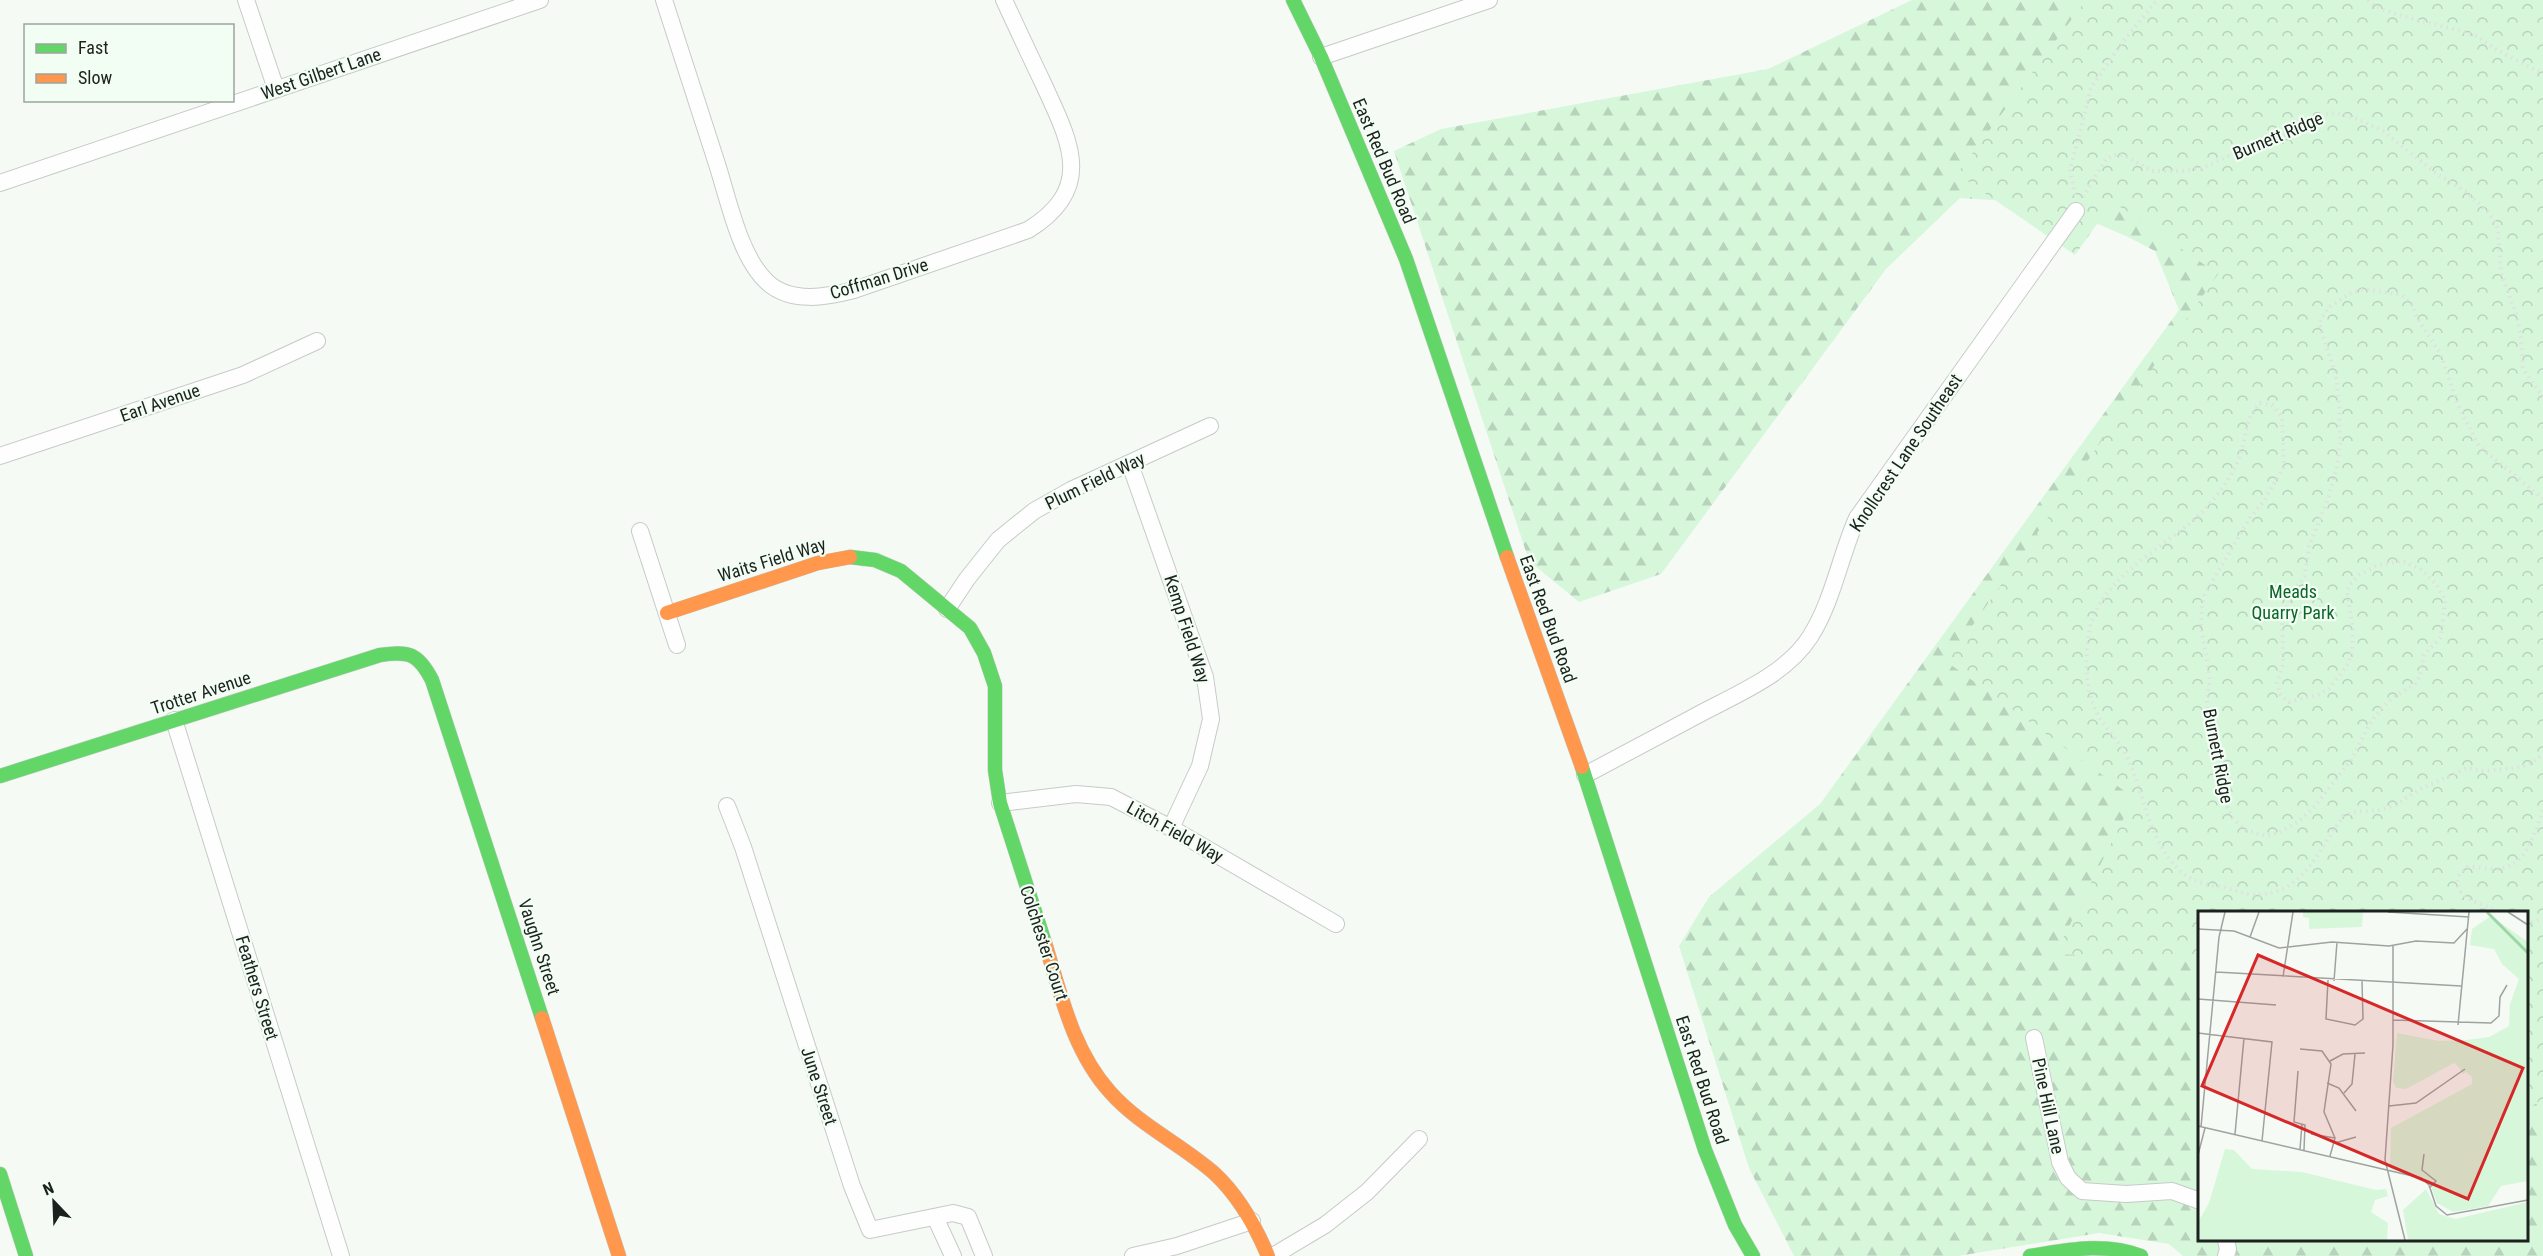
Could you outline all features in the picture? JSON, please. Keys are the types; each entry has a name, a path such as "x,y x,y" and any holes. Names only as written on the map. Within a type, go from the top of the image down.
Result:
{"street":[{"path":"246,0 276,89"},
{"name":"West Gilbert Lane","path":"0,183 540,0"},
{"name":"Coffman Drive","path":"664,0 738,227 753,266 769,284 787,293 805,297 830,296 854,290 1028,230 1049,217 1064,197 1070,177 1071,154 1066,137 1004,0"},
{"name":"East Red Bud Road","path":"1293,0 1321,57 1406,259 1464,426 1519,596 1585,774 1705,1150 1731,1217 1753,1256"},
{"path":"1321,57 1489,0"},
{"name":"Knollcrest Lane Southeast","path":"1585,774 1759,682 1791,660 1810,638 1824,612 1857,518 2076,211"},
{"name":"Earl Avenue","path":"0,456 243,375 317,341"},
{"name":"Plum Field Way","path":"947,609 998,540 1034,511 1071,490 1210,426"},
{"name":"Kemp Field Way","path":"1130,464 1206,677 1211,719 1200,766 1171,828"},
{"path":"640,531 677,645"},
{"name":"Waits Field Way","path":"667,613 818,563 847,557 875,560 901,571 947,609"},
{"name":"Colchester Court","path":"947,609 970,628 984,653 995,686 995,770 1000,803 1077,1043 1097,1077 1117,1100 1181,1147 1225,1184 1252,1221 1268,1256"},
{"name":"Trotter Avenue","path":"0,776 380,655 401,651 415,655"},
{"name":"Vaughn Street","path":"415,655 424,664 432,680 619,1256"},
{"name":"Feathers Street","path":"174,720 341,1256"},
{"name":"Litch Field Way","path":"1000,803 1076,794 1110,797 1171,828 1336,924"},
{"name":"June Street","path":"727,806 743,847 852,1186 870,1230 953,1213 968,1217 984,1256"},
{"name":"Pine Hill Lane","path":"2034,1038 2060,1162 2068,1178 2082,1191 2126,1194 2172,1191 2198,1201"},
{"path":"1273,1256 1325,1225 1367,1192 1419,1139"},
{"path":"0,1174 26,1256"},
{"path":"935,1217 952,1256"},
{"path":"1133,1256 1177,1246 1252,1221"},
{"path":"2226,1241 2228,1249 2226,1256"},
{"path":"2030,1256 2097,1248 2117,1249 2141,1256"}],"path":[{"path":"2076,211 2074,184 2070,170 2091,88 2121,44 2157,0"},
{"path":"2368,0 2376,7 2398,15 2475,35 2497,50 2543,74"},
{"name":"Burnett Ridge","path":"2076,211 2101,166 2106,159 2114,155 2124,155 2152,171 2182,171 2202,168 2293,132 2323,114 2336,113 2358,120 2383,131 2437,174 2465,191 2490,214 2498,228 2501,273 2517,317 2523,369 2543,397"},
{"name":"Burnett Ridge","path":"2543,499 2479,446 2459,407 2440,353 2417,318 2411,303 2402,295 2378,290 2364,289 2351,293 2329,307 2319,323 2336,376 2340,444 2328,499 2309,546 2305,576 2294,591 2282,617 2283,664 2277,683 2280,694 2289,702 2318,695 2329,689 2348,664 2352,652 2353,631 2347,599 2350,584 2359,574 2378,565 2403,561 2422,570 2437,585 2445,600 2441,637 2424,655 2420,676 2415,684 2391,699 2372,720 2351,760 2315,806 2298,822 2267,836 2246,830 2233,819 2226,805 2223,768 2209,716 2210,679 2201,626 2202,606 2205,594 2251,516 2265,501 2284,466 2282,417 2272,405 2260,403 2250,414 2238,461 2228,476 2225,486 2191,522 2127,571 2107,595 2091,627 2087,658 2088,691 2092,704 2127,756 2149,823 2171,861 2188,879 2201,884 2254,895 2268,894 2298,878 2309,869 2343,816 2348,813 2380,810 2395,805 2420,789 2467,768 2483,771 2516,768 2532,763 2543,754"},
{"path":"2496,911 2464,896 2458,888 2458,876 2467,867 2493,870 2514,863 2530,846 2543,810"},
{"path":"2528,924 2543,918"}],"green space":[{"path":"1912,0 2543,0 2543,1256 2183,1256 2169,1244 2099,1233 1958,1256 1794,1256 1749,1168 1679,946 1709,897 1820,804 2179,310 2155,251 2128,237 2084,218 2037,203 1960,198 1886,269 1661,574 1579,602 1529,561 1394,151 1441,129 1768,69"},
{"name":"Meads Quarry Park","path":"2086,0 2543,0 2543,1099 2528,1108 2528,911 2198,911 2198,960 2055,954 2134,798 1947,662 2218,274 2113,202 2075,255 1957,174"}],"traffic: fast":[{"path":"1293,0 1321,57 1406,259 1507,557"},
{"path":"850,557 875,560 901,571 970,628 984,653 995,686 995,770 1000,803 1045,943"},
{"path":"0,776 380,655 398,653 412,656 422,664 432,680 542,1018"},
{"path":"1582,767 1705,1150 1735,1225 1753,1256"},
{"path":"0,1174 26,1256"},
{"path":"2030,1256 2086,1248 2114,1249 2141,1256"}],"traffic: slow":[{"path":"667,613 818,563 850,557"},
{"path":"1507,557 1582,767"},
{"path":"1045,943 1077,1041 1097,1076 1121,1104 1223,1182 1246,1212 1268,1256"},
{"path":"542,1018 619,1256"}]}
